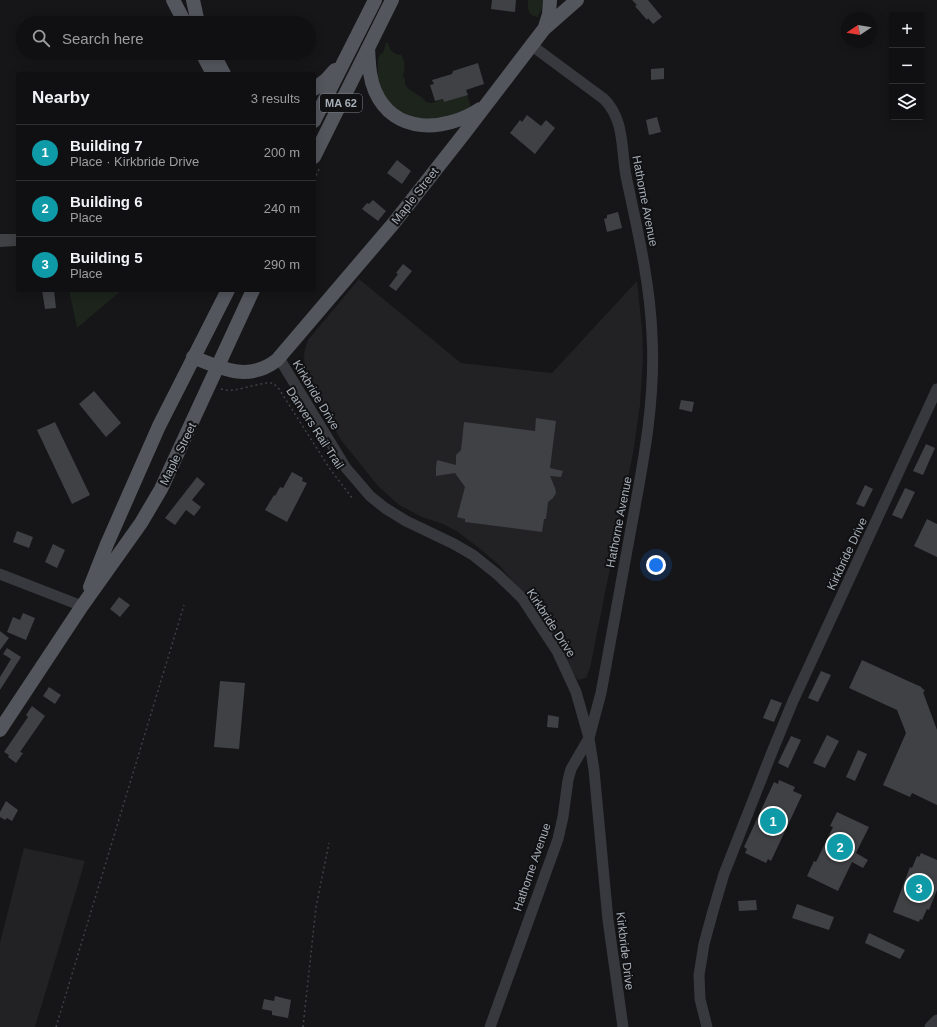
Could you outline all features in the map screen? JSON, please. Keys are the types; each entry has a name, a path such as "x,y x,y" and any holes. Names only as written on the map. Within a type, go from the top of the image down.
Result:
{"main road":[{"path":"173,0 181,16"},
{"path":"193,0 196,16"},
{"name":"MA 62","path":"316,117 375,0"},
{"name":"MA 62","path":"316,153 392,0"},
{"path":"544,29 549,14 550,0"},
{"path":"544,29 577,0"},
{"name":"Maple Street","path":"193,357 223,369 245,372 258,370 268,366 279,358 388,230 544,29"},
{"path":"316,87 327,79 335,70 352,45"},
{"path":"368,48 370,76 378,96 388,110 404,120 422,126 443,125 464,118 489,101"},
{"path":"206,60 212,72"},
{"path":"217,60 223,72"},
{"name":"Maple Street","path":"82,606 107,544 159,426 227,292"},
{"name":"Maple Street","path":"0,730 82,606 122,551 161,489 223,369 252,292"}],"street":[{"name":"Hathorne Avenue","path":"490,1027 558,839 571,769 589,738 601,693 645,454 652,397 653,336 636,219 625,167 619,124 616,115 611,106 604,100 531,45"},
{"name":"Kirkbride Drive","path":"279,358 346,468 370,496 385,508 406,521 454,544 473,555 498,574 522,598 557,651 578,699 589,738 594,770 608,920 623,1027"},
{"name":"Kirkbride Drive","path":"707,1027 700,999 699,975 704,944 724,874 793,701 937,388"},
{"path":"0,574 82,606"},
{"path":"930,1027 937,1020"}],"path":[{"name":"Danvers Rail Trail","path":"223,369 221,390 233,390 264,382 273,383 279,389 330,469 353,499"},
{"path":"56,1027 184,605"},
{"path":"303,1027 316,907 329,843"}],"shaded area":[{"path":"528,0 543,0 542,8 538,15 539,17 535,17 530,14 528,9"},
{"path":"386,43 388,43 391,51 402,56 405,67 403,76 405,79 405,85 410,90 426,102 432,103 443,99 444,102 467,95 471,107 453,116 442,120 433,121 414,118 399,112 384,96 380,83 378,82 378,59 380,54 383,53"},
{"path":"359,279 461,363 552,373 637,281 643,356 640,405 633,453 590,668 586,678 578,680 574,675 544,620 500,566 458,532 443,524 422,517 399,505 378,486 341,440 310,385 305,368 304,353 308,340"},
{"path":"69,292 120,292 77,328"},
{"path":"24,848 85,861 35,1027 0,1027 0,943"}],"building":[{"path":"492,0 516,0 515,12 491,9"},
{"path":"632,0 648,0 662,17 653,24 648,18 647,20"},
{"path":"478,63 484,84 466,90 468,95 444,102 443,99 435,101 430,85 434,84 432,80 452,74 453,71"},
{"path":"664,68 664,79 651,80 651,69"},
{"path":"527,115 541,126 546,120 555,128 535,154 510,133 520,120 522,122"},
{"path":"657,117 661,132 649,135 646,120"},
{"path":"397,160 411,171 402,184 387,173"},
{"path":"373,200 386,211 378,221 362,209 367,203 369,204"},
{"path":"618,212 622,228 607,232 604,219 607,218 607,215"},
{"path":"0,234 16,234 16,246 0,247"},
{"path":"403,264 412,271 396,291 389,286"},
{"path":"42,292 54,292 56,308 45,309"},
{"path":"94,391 121,423 106,437 79,404"},
{"path":"681,400 694,402 692,412 679,409"},
{"path":"536,418 556,421 550,468 563,471 561,477 550,476 556,493 548,502 546,519 544,519 542,532 465,522 465,519 457,517 465,487 455,473 436,476 436,468 437,460 456,465 456,455 461,450 464,422 535,431"},
{"path":"55,422 90,495 72,504 37,430"},
{"path":"926,444 935,448 923,475 913,471"},
{"path":"292,472 303,478 302,481 307,483 287,522 265,510 280,487 283,488"},
{"path":"197,477 205,484 192,500 201,507 194,516 186,510 175,525 165,518"},
{"path":"865,485 873,489 864,507 856,504"},
{"path":"905,488 915,492 902,519 892,515"},
{"path":"927,519 937,524 937,557 914,546"},
{"path":"17,531 33,537 29,548 13,542"},
{"path":"53,544 65,550 57,568 45,562"},
{"path":"119,597 130,605 120,617 110,609"},
{"path":"23,613 35,618 26,640 7,632 13,617 20,620"},
{"path":"0,631 9,638 0,650"},
{"path":"7,648 21,657 0,690 0,677 11,659 3,654"},
{"path":"862,660 920,686 925,691 923,692 937,730 937,805 912,793 910,797 883,785 906,733 897,710 849,688"},
{"path":"821,671 831,675 818,702 808,698"},
{"path":"220,681 245,683 239,749 214,747"},
{"path":"49,687 61,695 55,704 43,696"},
{"path":"771,699 782,703 774,722 763,718"},
{"path":"32,706 45,716 20,752 23,753 16,763 4,752 28,717 26,715"},
{"path":"548,715 559,717 558,728 547,727"},
{"path":"827,735 839,741 825,768 813,763"},
{"path":"791,736 801,740 788,768 778,763"},
{"path":"858,750 867,754 855,781 846,777"},
{"path":"779,780 795,787 793,791 802,795 771,861 768,859 766,863 745,853 747,849 744,847 774,782 778,784"},
{"path":"6,801 18,810 12,821 7,818 5,820 0,817 0,812"},
{"path":"837,812 869,827 856,853 868,860 863,868 852,862 838,891 807,876 814,861 816,862 833,827 830,826"},
{"path":"921,853 937,860 937,890 929,910 927,909 922,920 920,919 919,922 893,912 910,867 912,868 917,856 919,857"},
{"path":"756,900 757,910 739,911 738,901"},
{"path":"797,904 834,917 829,930 792,918"},
{"path":"869,933 905,950 900,959 865,943"},
{"path":"275,996 291,1000 288,1018 272,1015 272,1011 262,1009 264,999 274,1001"}],"place":[{"name":"Building 7","path":"773,821"},
{"name":"Building 6","path":"840,847"},
{"name":"Building 5","path":"919,888"}]}
